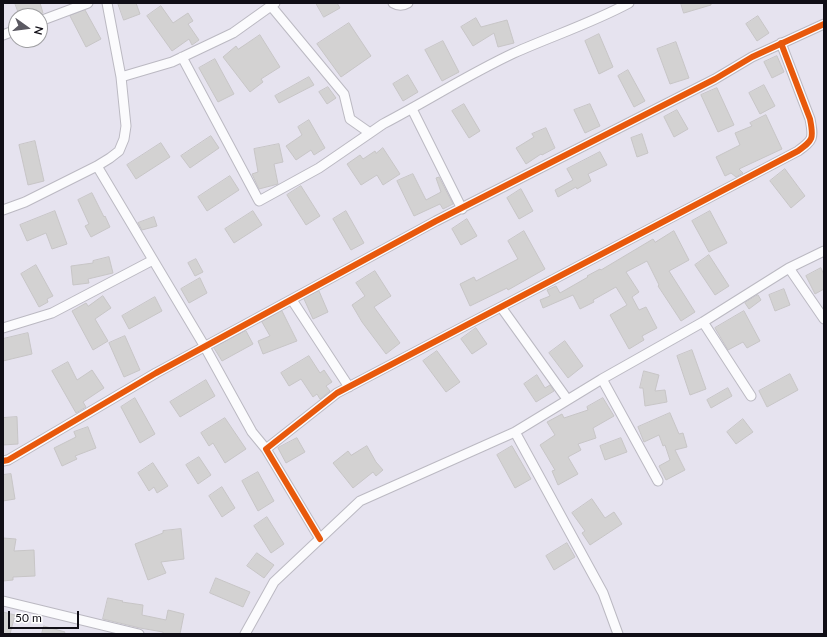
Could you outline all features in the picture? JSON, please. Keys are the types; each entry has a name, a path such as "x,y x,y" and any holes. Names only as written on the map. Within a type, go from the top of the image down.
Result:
{"street":[{"path":"48,18 88,3"},
{"path":"3,210 25,202 97,166 119,151 124,139 126,126 121,77 107,3"},
{"path":"393,3 404,6 408,3"},
{"path":"182,57 259,201 319,168 383,124 513,54 558,33 610,13 629,3"},
{"path":"121,77 172,62 233,34 273,5 344,94 350,119 357,125 370,132"},
{"path":"3,461 8,460 156,373 462,208 715,79 752,57 824,24"},
{"path":"266,450 337,393 798,152 810,142 813,132 810,119 781,43"},
{"path":"412,109 462,208"},
{"path":"97,166 205,347 252,432 266,450 320,539"},
{"path":"244,634 274,582 360,501 515,432 567,399 703,322 789,268 824,251"},
{"path":"3,328 52,313 153,260"},
{"path":"789,268 824,319"},
{"path":"292,300 349,387"},
{"path":"501,307 567,399"},
{"path":"703,322 752,396"},
{"path":"602,379 658,481"},
{"path":"515,432 603,593 618,634"},
{"path":"3,601 139,634"}],"building":[{"path":"15,3 40,3 42,8 17,8"},
{"path":"118,3 136,3 140,14 124,20"},
{"path":"316,3 337,3 340,8 324,17"},
{"path":"681,3 711,3 711,5 684,13"},
{"path":"161,6 173,23 188,13 193,21 188,24 199,40 192,45 189,39 172,51 147,16"},
{"path":"85,10 101,39 86,47 70,16"},
{"path":"758,16 769,33 757,41 746,24"},
{"path":"476,18 481,27 507,20 514,43 498,47 494,33 473,46 461,27"},
{"path":"349,23 371,56 341,77 317,44"},
{"path":"599,34 613,67 599,74 585,41"},
{"path":"260,35 280,67 261,79 263,82 250,92 223,57 236,46 238,49"},
{"path":"443,41 459,72 442,81 425,50"},
{"path":"676,42 689,78 670,84 657,49"},
{"path":"777,56 784,72 772,78 764,62"},
{"path":"215,59 234,94 218,102 199,68"},
{"path":"628,70 645,101 634,107 618,76"},
{"path":"408,75 418,92 403,101 393,84"},
{"path":"309,77 314,85 279,103 275,96"},
{"path":"764,85 775,106 760,114 749,93"},
{"path":"328,87 336,98 327,104 319,92"},
{"path":"717,88 734,125 718,132 701,95"},
{"path":"464,104 480,131 469,138 452,111"},
{"path":"590,104 600,126 585,133 574,110"},
{"path":"677,110 688,129 674,137 664,117"},
{"path":"766,115 782,149 739,169 743,173 736,177 731,173 725,176 716,157 740,145 735,133 752,126 750,123"},
{"path":"309,120 325,148 314,155 311,150 296,160 286,146 302,135 298,127"},
{"path":"546,128 555,148 542,155 541,154 526,164 516,148 534,137 532,134"},
{"path":"642,134 648,153 637,157 631,138"},
{"path":"211,136 219,148 190,168 181,156"},
{"path":"35,141 44,181 28,185 19,145"},
{"path":"161,143 170,157 136,179 127,165"},
{"path":"279,144 283,162 274,164 278,184 259,189 252,174 258,172 254,149"},
{"path":"383,148 400,174 383,185 377,175 361,185 347,164 360,155 363,159 375,151 376,153"},
{"path":"600,152 607,165 588,174 591,181 558,197 555,190 573,180 567,169"},
{"path":"785,169 805,196 791,208 770,181"},
{"path":"413,174 426,200 441,192 436,178 439,177 453,204 443,209 440,204 414,216 397,181"},
{"path":"230,176 239,190 207,211 198,197"},
{"path":"301,186 320,216 306,225 287,195"},
{"path":"521,189 533,211 519,219 507,198"},
{"path":"92,193 110,227 91,237 85,226 89,224 78,200"},
{"path":"55,211 67,244 52,249 46,233 27,241 20,225"},
{"path":"253,211 262,225 234,243 225,229"},
{"path":"346,211 364,243 351,250 333,219"},
{"path":"710,211 727,243 709,252 692,221"},
{"path":"154,217 157,226 142,230 138,223"},
{"path":"467,219 477,236 461,245 452,229"},
{"path":"524,231 545,269 508,290 507,288 470,306 460,284 474,277 476,281 518,259 508,241"},
{"path":"674,231 689,260 669,271 695,312 681,321 658,286 659,285 647,261 626,272 639,292 632,297 639,310 646,307 657,328 642,336 644,340 629,349 610,315 627,305 616,287 593,300 594,302 580,309 573,295 543,308 540,300 550,296 547,290 556,286 560,293 653,239 655,242"},
{"path":"709,255 729,286 715,295 695,265"},
{"path":"109,257 113,273 88,279 89,283 73,285 71,266 93,263 93,261"},
{"path":"196,259 203,272 195,276 188,263"},
{"path":"36,265 53,296 47,299 48,302 39,307 21,274"},
{"path":"821,268 824,275 824,289 815,294 806,276"},
{"path":"375,271 391,296 374,307 400,343 386,354 362,322 352,305 365,296 356,283"},
{"path":"200,278 207,293 189,303 181,289"},
{"path":"784,289 790,305 775,311 769,295"},
{"path":"319,291 328,312 313,319 304,299"},
{"path":"758,295 761,300 749,309 745,303"},
{"path":"103,296 111,308 95,319 108,341 93,350 72,311 86,303 88,306"},
{"path":"155,297 162,311 129,329 122,316"},
{"path":"282,311 297,341 263,354 258,341 270,336 262,322"},
{"path":"744,311 760,341 747,348 743,342 728,350 715,328"},
{"path":"476,328 487,344 472,354 461,339"},
{"path":"246,331 253,344 222,361 214,348"},
{"path":"28,333 32,354 3,361 3,339"},
{"path":"125,336 140,370 124,377 109,343"},
{"path":"565,341 583,366 568,378 549,353"},
{"path":"692,350 706,389 690,395 677,356"},
{"path":"437,351 460,382 446,392 423,361"},
{"path":"309,356 320,373 324,370 332,382 326,386 330,391 320,399 317,394 313,397 301,379 289,386 281,373"},
{"path":"68,362 77,380 92,370 104,388 83,402 86,407 76,413 52,371"},
{"path":"644,371 659,375 655,391 665,390 667,402 645,406 643,388 640,388"},
{"path":"790,374 798,390 767,407 759,391"},
{"path":"537,375 545,388 550,385 554,391 536,402 524,384"},
{"path":"206,380 215,396 180,417 170,402"},
{"path":"728,388 732,396 711,408 707,400"},
{"path":"135,398 155,434 140,443 121,407"},
{"path":"603,398 614,416 593,428 596,438 578,444 581,450 568,457 578,474 558,485 552,471 555,470 540,445 555,435 547,422 562,414 564,418 588,410 587,407"},
{"path":"670,413 679,434 683,433 687,447 675,450 685,470 666,480 659,466 670,460 665,445 663,446 659,435 644,442 638,427"},
{"path":"17,417 18,444 3,445 3,418"},
{"path":"225,418 246,449 225,463 213,443 209,446 201,433"},
{"path":"743,419 753,432 736,444 727,432"},
{"path":"88,427 96,448 75,456 77,459 62,466 54,448 76,437 74,432"},
{"path":"297,438 305,452 286,463 278,448"},
{"path":"621,438 627,452 605,460 600,446"},
{"path":"367,446 376,462 383,470 376,476 373,472 353,488 333,463 348,451 351,455"},
{"path":"512,446 531,479 515,488 497,455"},
{"path":"199,457 211,475 198,484 186,465"},
{"path":"153,463 168,486 157,493 154,487 149,491 138,473"},
{"path":"258,472 274,501 258,511 242,481"},
{"path":"11,474 15,499 3,501 3,475"},
{"path":"222,487 235,508 222,517 209,496"},
{"path":"592,499 605,518 614,512 622,524 590,545 582,533 585,531 572,513"},
{"path":"267,517 284,544 271,553 254,526"},
{"path":"181,529 184,559 161,562 166,573 148,580 135,544 163,533 163,531"},
{"path":"3,538 16,539 14,551 34,550 35,576 13,577 13,580 3,581"},
{"path":"567,543 575,557 554,570 546,556"},
{"path":"257,553 274,565 264,578 247,566"},
{"path":"216,578 250,592 243,607 210,593"},
{"path":"108,598 143,605 142,615 166,620 168,610 184,614 180,634 163,634 163,632 103,619"},
{"path":"3,612 15,615 10,634 3,634"},
{"path":"44,626 65,632 64,634 42,634"}],"cycle path":[{"path":"3,461 8,460 156,373 436,221 715,79 752,57 824,24"},
{"path":"320,539 266,449 337,393 798,151 809,141 812,131 810,119 781,43"}]}
